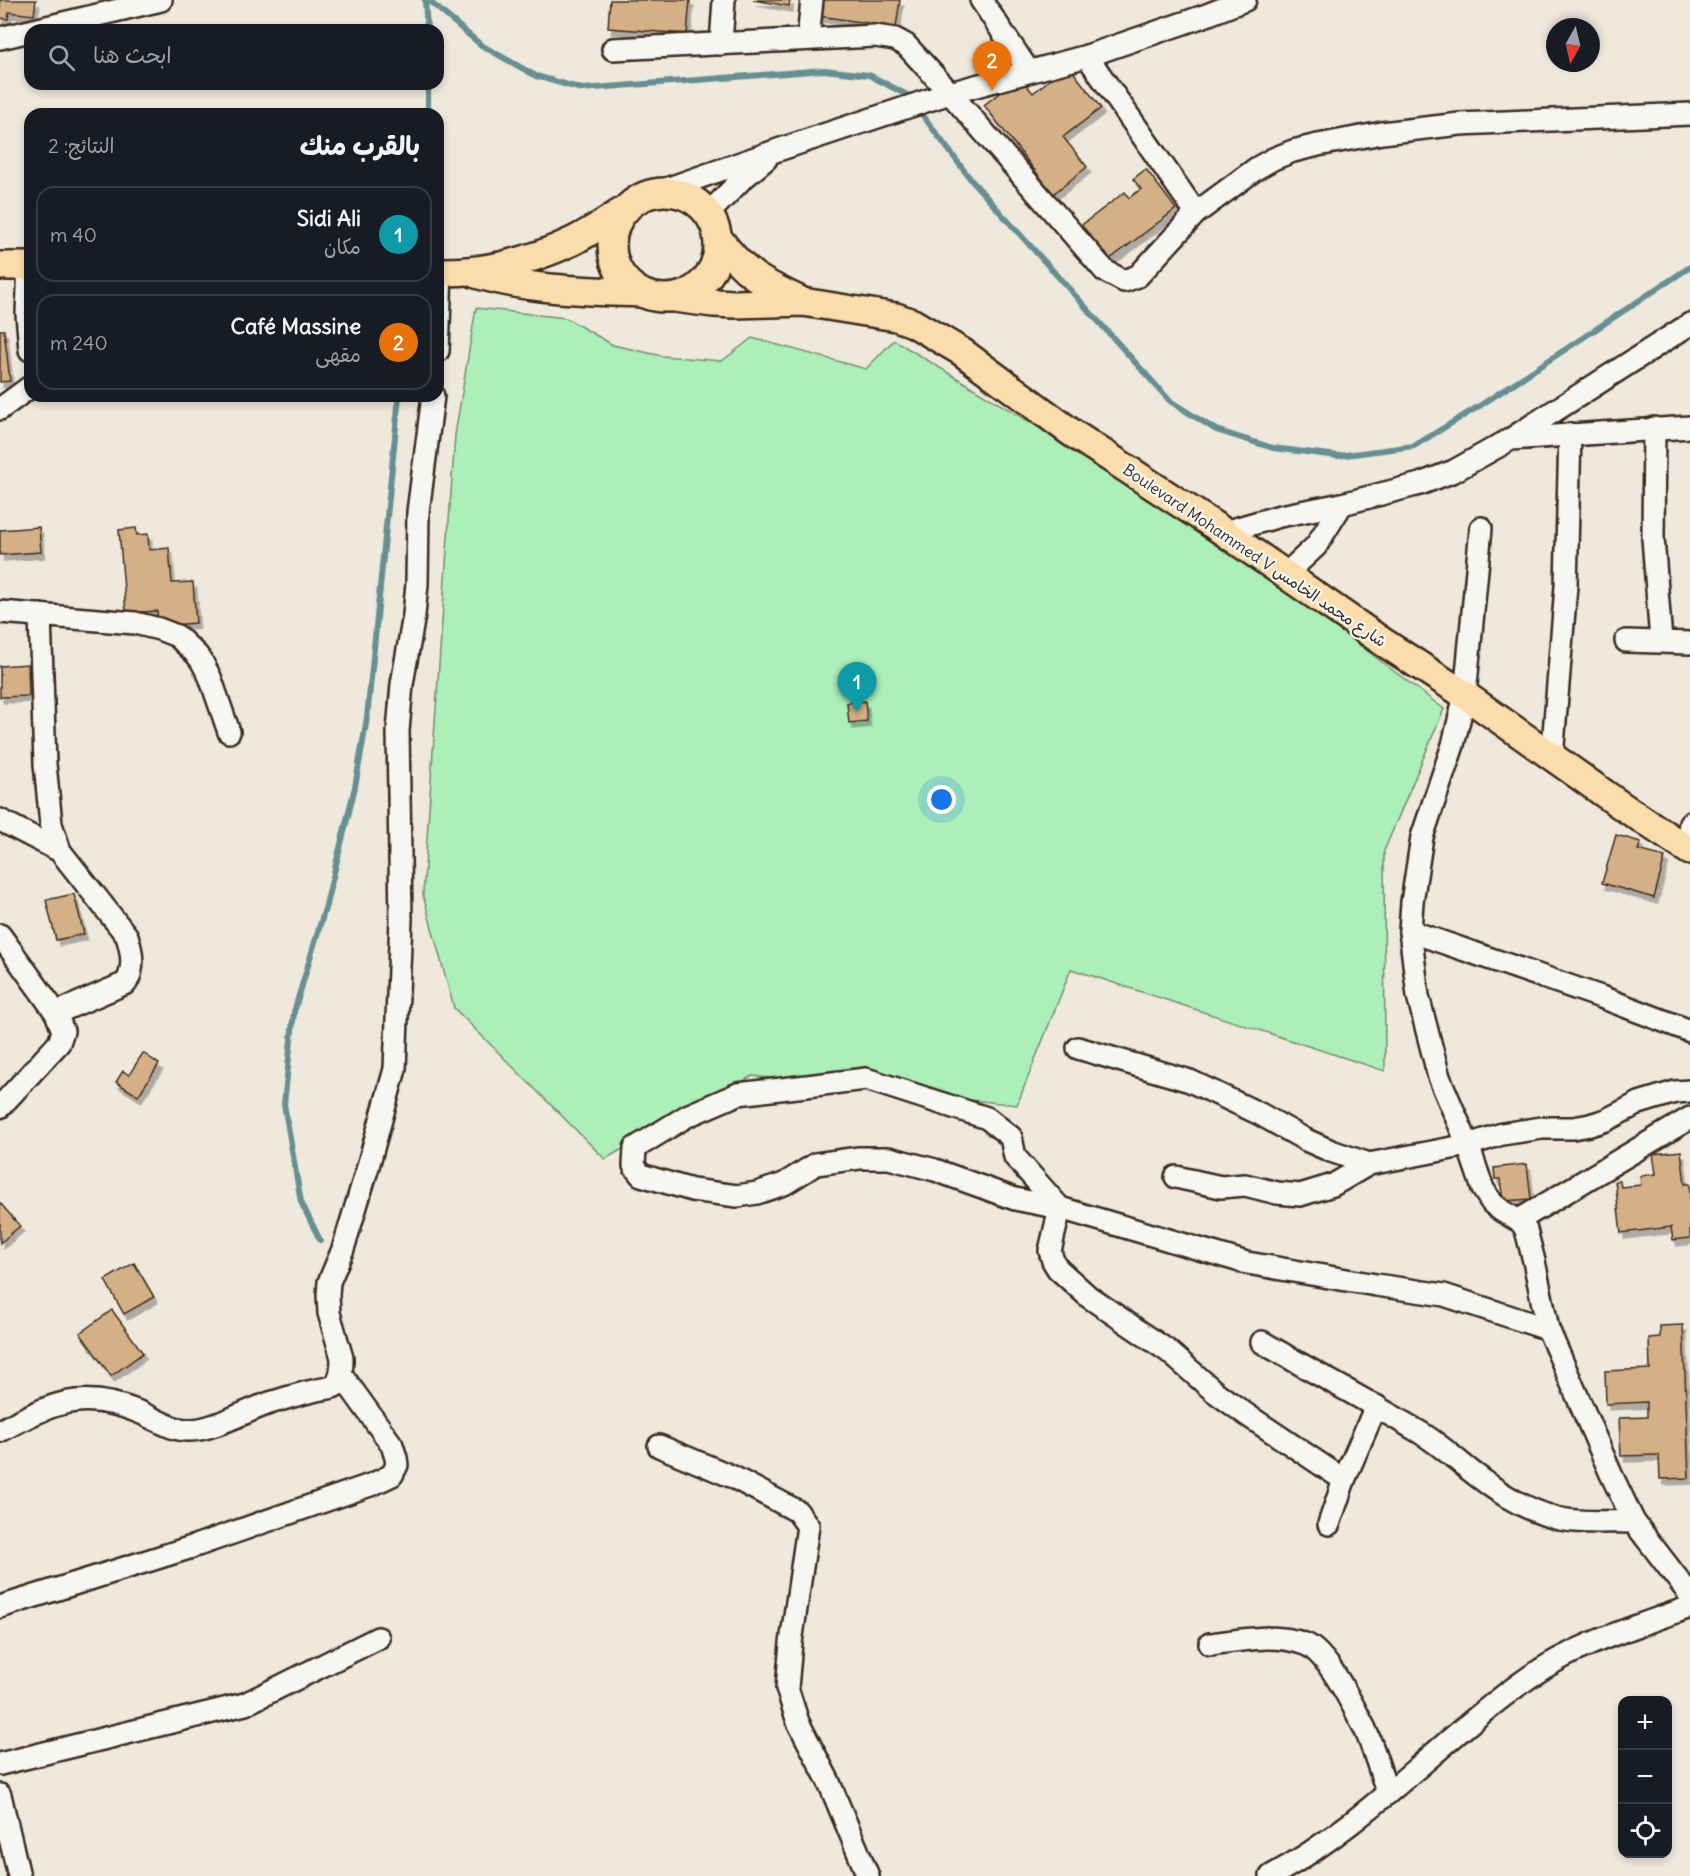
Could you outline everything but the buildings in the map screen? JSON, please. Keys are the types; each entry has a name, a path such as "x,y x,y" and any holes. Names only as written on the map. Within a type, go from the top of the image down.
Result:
{"main road":[{"path":"444,272 468,272 520,261 545,252 573,240 625,210 636,201 649,195 666,192 682,195 697,203 713,226 716,258 708,277 693,290 674,298 657,298 641,293 540,287 501,282 468,272"},
{"path":"625,210 616,224 612,239 612,256 618,271 628,284 641,293"},
{"name":"Boulevard Mohammed V شارع محمد الخامس","path":"713,226 735,261 753,276 803,302"},
{"path":"0,266 24,266"},
{"name":"Boulevard Mohammed V شارع محمد الخامس","path":"674,298 735,304 803,302 896,317 913,323 962,352 1072,433 1224,532 1383,642 1465,695 1552,758 1689,841"}],"street":[{"path":"58,24 161,0"},
{"path":"721,44 724,0"},
{"path":"808,39 812,0"},
{"path":"981,0 1028,70"},
{"path":"649,195 946,94 1028,70 1087,56 1245,0"},
{"path":"0,38 24,32"},
{"path":"613,49 875,36 895,39 906,45 946,94 1105,272 1119,280 1128,281 1138,276 1196,213 1257,168 1273,159 1318,144 1460,123 1690,114"},
{"path":"1087,56 1196,213"},
{"path":"713,226 741,180 778,150"},
{"path":"1224,532 1280,516 1403,489 1460,468 1690,324"},
{"path":"0,409 24,391"},
{"path":"0,1431 50,1407 68,1401 89,1400 131,1409 179,1429 197,1429 270,1403 335,1386 341,1374 342,1358 329,1313 327,1295 329,1282 343,1249 368,1170 395,1069 401,919 398,731 402,684 414,615 418,563 418,512 432,402"},
{"path":"1511,438 1671,427 1690,437"},
{"path":"1661,641 1653,538 1671,427"},
{"path":"1552,758 1566,586 1570,434"},
{"path":"1286,574 1316,546 1342,504"},
{"path":"1481,528 1465,695 1453,745 1422,837 1412,902 1410,932 1418,996 1439,1077 1486,1195 1502,1211 1519,1220 1526,1230 1548,1329 1583,1412 1634,1522 1690,1595"},
{"path":"0,612 135,623 177,636 197,655 206,669 229,732"},
{"path":"40,615 45,764 51,824 60,851 127,936 132,967 126,983 56,1014"},
{"path":"1626,641 1690,643"},
{"path":"0,820 60,851"},
{"path":"1410,932 1590,993 1690,1031"},
{"path":"0,1107 59,1043 63,1030 56,1014 2,940"},
{"path":"1078,1048 1190,1081 1260,1114 1306,1140 1369,1164"},
{"path":"1060,1208 1015,1157 1011,1137 987,1118 866,1079 738,1094 687,1116 635,1148 634,1167 641,1175 692,1190 737,1196 757,1193 784,1184 816,1164 848,1159 889,1158 935,1170 1014,1199 1060,1208 1247,1263 1376,1286 1444,1295 1548,1329"},
{"path":"1176,1177 1221,1186 1245,1185 1277,1194 1300,1195 1333,1185 1369,1164 1468,1145 1502,1134 1590,1125 1606,1120 1639,1103 1675,1092 1690,1091"},
{"path":"1519,1220 1690,1118"},
{"path":"1060,1208 1050,1251 1058,1269 1089,1298 1168,1351 1215,1392 1344,1480"},
{"path":"1262,1342 1424,1434 1454,1455 1489,1485 1531,1509 1558,1518 1634,1522"},
{"path":"0,1607 192,1547 373,1484 392,1475 396,1465 392,1445 341,1374"},
{"path":"1329,1524 1344,1480 1376,1406"},
{"path":"659,1446 733,1477 797,1511 808,1526 791,1643 787,1688 798,1722 828,1780 868,1876"},
{"path":"1272,1876 1301,1869 1441,1746 1496,1701 1551,1664 1590,1644 1690,1607"},
{"path":"1210,1644 1262,1637 1296,1641 1317,1651 1335,1676 1366,1730 1388,1793"},
{"path":"0,1764 245,1704 378,1638"},
{"path":"0,1795 19,1876"}],"green space":[{"path":"476,308 566,318 613,345 662,356 722,361 752,338 866,369 894,340 1163,503 1284,588 1444,709 1384,851 1385,1071 1071,969 1017,1105 752,1076 605,1159 454,1008 423,895 455,435"}],"waterway":[{"path":"425,0 427,24"},
{"path":"428,0 481,45 536,76 582,89 824,70 869,75 909,96 912,100"},
{"path":"428,90 428,108"},
{"path":"918,109 972,181 1170,401 1216,430 1273,448 1338,456 1414,446 1481,405 1690,267"},
{"path":"320,1240 301,1202 284,1104 294,1012 326,905 355,787 367,718 398,402"}],"place":[{"name":"Café Massine","path":"992,91"},
{"name":"Sidi Ali","path":"857,712"}]}
